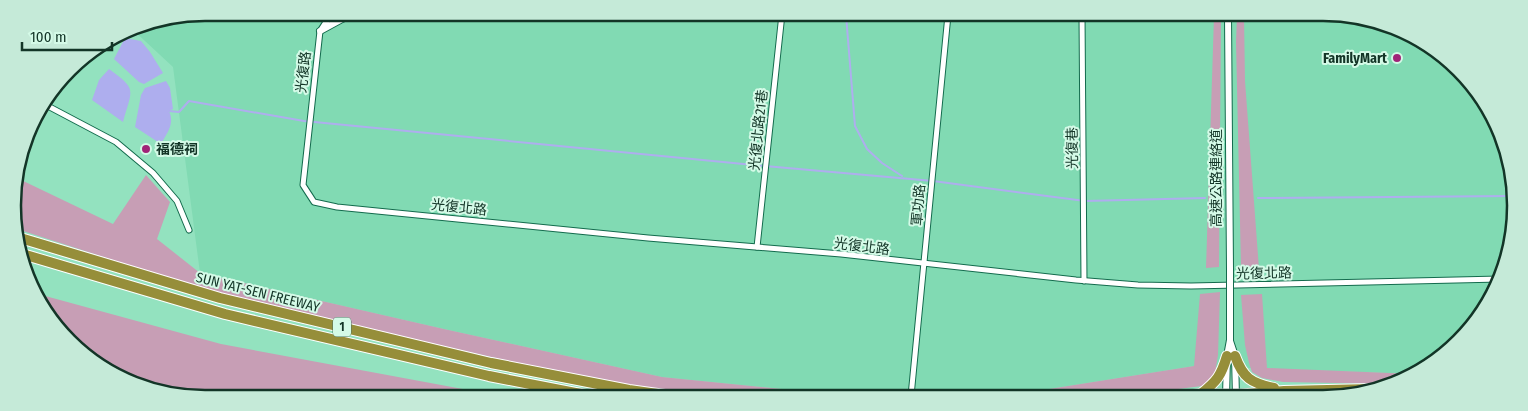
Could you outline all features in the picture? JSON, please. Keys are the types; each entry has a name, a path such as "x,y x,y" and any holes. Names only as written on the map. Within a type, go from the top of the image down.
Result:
{"highway":[{"name":"SUN YAT-SEN FREEWAY","path":"25,238 230,300 492,363 629,390"},
{"name":"SUN YAT-SEN FREEWAY","path":"29,256 224,314 489,376 560,390"},
{"path":"1206,390 1216,382 1231,356 1246,377 1256,385 1279,390"}],"street":[{"path":"320,31 328,21"},
{"path":"320,31 337,21"},
{"name":"光復北路21巷","path":"757,248 781,21"},
{"name":"軍功路","path":"912,390 947,21"},
{"name":"光復巷","path":"1082,21 1084,281"},
{"name":"高速公路連絡道","path":"1228,21 1231,390"},
{"name":"光復路","path":"310,115 320,31"},
{"path":"50,107 116,142 153,173 177,201 189,230"},
{"name":"光復北路","path":"310,115 304,185 314,202 337,207 757,248 841,254 924,265 1138,285 1191,286 1492,279"},
{"name":"高速公路連絡道","path":"1231,356 1231,390"}],"shaded area":[{"path":"206,21 1322,21 1347,23 1382,31 1415,46 1435,59 1469,93 1488,124 1497,146 1505,181 1507,206 1505,230 1493,276 1469,318 1435,352 1399,373 1194,366 1043,390 791,390 662,377 200,273 173,67 138,34 170,25"},
{"path":"1214,21 1221,21 1219,267 1206,268"},
{"path":"1237,21 1244,21 1245,81 1259,269 1241,268"},
{"path":"146,175 170,202 157,239 200,273 662,377 791,390 642,390 629,388 385,333 193,286 23,231 21,206 23,181 113,224"},
{"path":"1220,292 1218,355 1214,380 1202,386 1170,390 1043,390 1194,366 1200,294"},
{"path":"1262,294 1267,368 1399,373 1368,384 1283,382 1262,378 1252,372 1249,363 1245,345 1241,295"},
{"path":"45,296 221,344 468,390 206,390 170,386 135,376 93,352 59,318"}],"water":[{"path":"127,38 141,41 163,73 144,84 139,82 114,59 124,40"},
{"path":"109,69 129,86 129,103 123,122 92,100 99,80"},
{"path":"166,81 170,88 173,109 169,111 171,124 161,144 135,127 141,95 145,88"}],"waterway":[{"path":"846,21 855,126 867,149 882,163 902,176"},
{"path":"169,111 179,112 189,101 304,121 933,181 1085,201 1205,198"},
{"path":"1258,198 1506,196"}],"place":[{"name":"FamilyMart","path":"1397,58"},
{"name":"福德祠","path":"146,149"}]}
